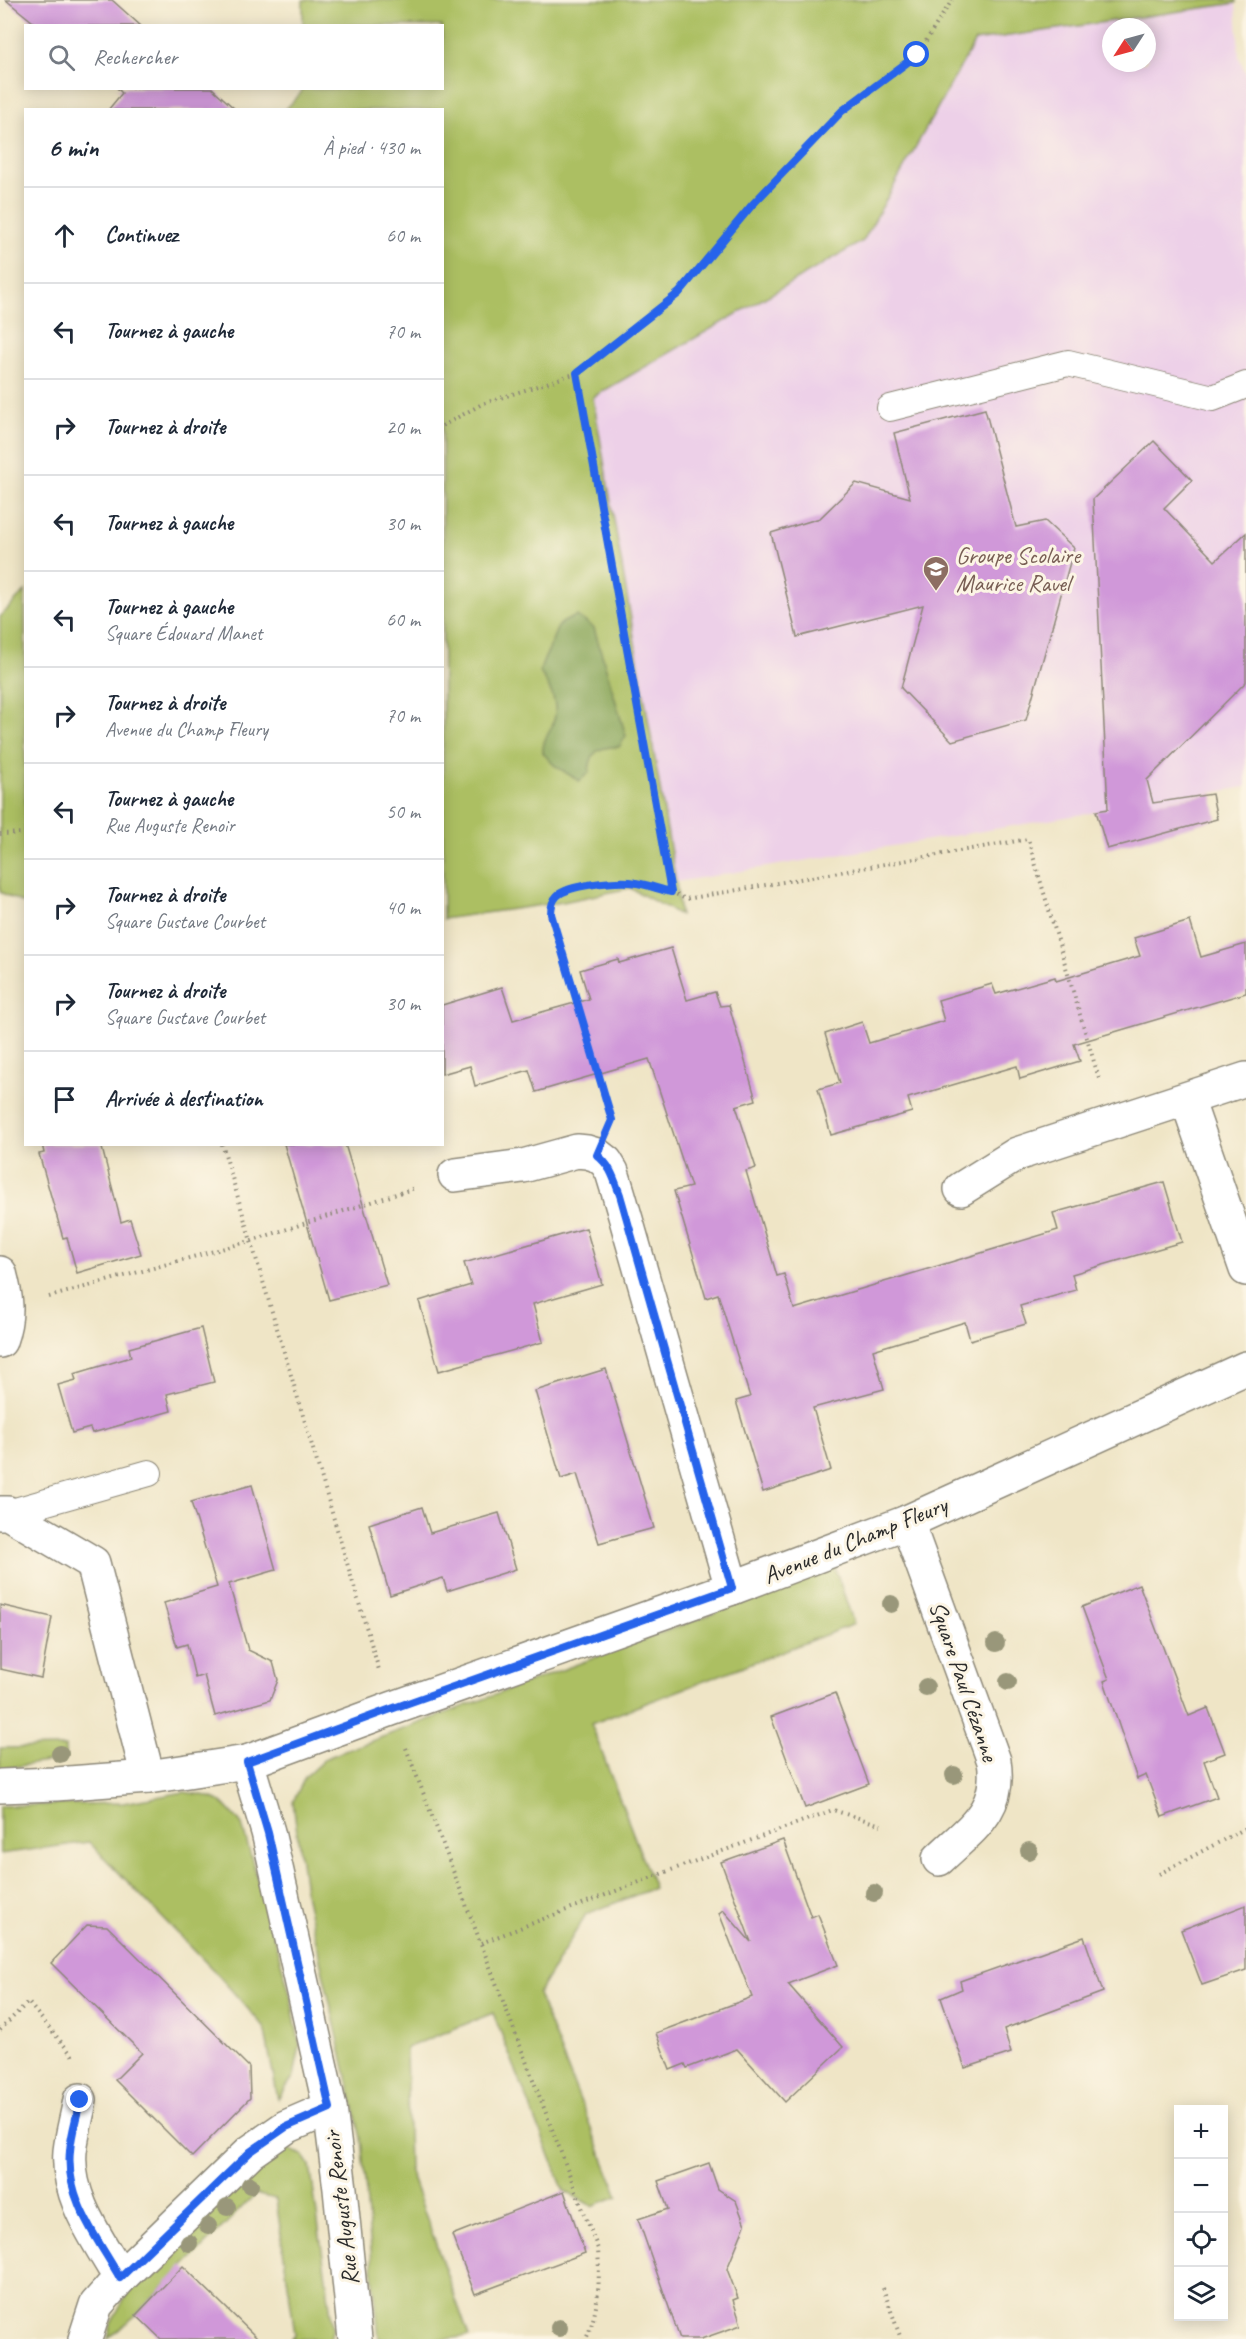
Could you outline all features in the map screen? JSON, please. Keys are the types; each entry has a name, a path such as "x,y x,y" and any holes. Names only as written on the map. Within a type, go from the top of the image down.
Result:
{"street":[{"path":"961,1189 1017,1154 1246,1079"},
{"path":"1187,1099 1246,1269"},
{"path":"454,1175 523,1166 577,1151 597,1155 606,1162 620,1195 732,1588"},
{"path":"0,1273 8,1308 0,1341"},
{"name":"Avenue du Champ Fleury","path":"0,1786 148,1777 247,1762 732,1588 907,1522 1246,1368"},
{"path":"3,1508 93,1563 148,1777"},
{"name":"Square Paul Cézanne","path":"907,1522 994,1761 996,1777 995,1793 989,1807 939,1859"},
{"name":"Rue Auguste Renoir","path":"247,1762 268,1833 330,2108 355,2339"},
{"path":"80,2100 70,2151 71,2180 79,2206 120,2278"},
{"path":"85,2339 96,2305 120,2278 250,2152 286,2127 330,2108"}],"lane":[{"path":"890,408 1068,363 1213,398 1246,384"},
{"path":"3,1508 149,1473"}],"path":[{"path":"444,425 482,404 577,373 679,293 752,205 842,111 917,55 952,0"},
{"path":"577,373 671,892"},
{"path":"0,834 24,833"},
{"path":"597,1155 612,1120 551,914 554,899 564,891 592,885 629,882 671,892 686,899 1028,839 1112,1123"},
{"path":"223,1146 249,1241 381,1676"},
{"path":"8,1308 249,1241 408,1190"},
{"path":"416,1772 598,2249 600,2277 597,2304 586,2339"},
{"path":"481,1943 646,1878 833,1809 881,1825"},
{"path":"1159,1874 1246,1828"},
{"path":"0,2030 28,2002 72,2055 80,2100"},
{"path":"883,2288 901,2339"}],"shaded area":[{"name":"Groupe Scolaire Maurice Ravel","path":"1236,3 1239,57 1246,74 1246,787 676,882 593,397 863,241 975,41 1102,23 1102,72 1156,72 1156,18 1133,18"}],"green space":[{"path":"303,0 1236,0 1236,3 1133,18 1102,18 1102,23 975,41 863,241 593,397 680,915 630,888 563,902 444,919 444,108 287,108 302,90 444,90 444,24 303,24"},
{"path":"24,592 24,904 0,892 0,617"},
{"path":"577,616 594,628 626,736 619,747 601,749 596,752 591,760 589,773 579,781 554,765 543,753 554,719 555,704 551,691 540,672 559,626"},
{"path":"835,1568 854,1624 591,1724 654,1888 586,1914 538,1994 618,2196 592,2206 564,2191 493,2013 406,2048 409,2169 469,2336 447,2339 379,2339 361,2138 306,1898 293,1802 305,1777 326,1758"},
{"path":"65,1747 65,1759 0,1769 0,1748"},
{"path":"184,1792 218,1800 242,1825 290,1994 300,2046 294,2076 278,2099 264,2027 218,1975 89,1842 0,1854 0,1806 123,1803"},
{"path":"284,2147 304,2156 310,2165 333,2328 330,2339 291,2339 295,2334 276,2199 255,2194 136,2315 108,2339 111,2324 126,2296 144,2273 253,2165"}],"building":[{"path":"6,0 112,0 139,24 36,24"},
{"path":"119,90 214,90 234,108 110,108 122,93"},
{"path":"985,409 1016,527 1045,521 1074,548 1026,720 952,741 901,688 923,605 797,637 771,533 820,518 856,483 910,498 894,433"},
{"path":"1154,441 1192,480 1164,508 1215,561 1246,533 1246,682 1147,780 1153,803 1212,794 1217,819 1107,849 1096,811 1108,809 1093,499"},
{"path":"1190,921 1201,957 1246,944 1246,993 1074,1044 1080,1061 1020,1079 1017,1066 908,1098 912,1112 831,1135 818,1089 840,1083 825,1034 862,1022 869,1043 944,1021 938,1000 992,984 996,994 1055,977 1056,981 1140,956 1134,938"},
{"path":"671,948 687,1000 715,992 720,1006 729,1005 756,1100 736,1106 756,1168 746,1171 777,1276 784,1274 794,1309 1058,1230 1053,1213 1164,1182 1182,1242 1072,1274 1076,1290 1020,1306 1026,1324 970,1340 965,1322 873,1350 884,1389 813,1408 831,1470 763,1492 736,1401 750,1397 718,1294 706,1298 674,1191 691,1187 649,1059 536,1092 529,1070 475,1086 470,1066 444,1073 444,1004 502,987 513,1020 589,999 580,970 618,959 619,963"},
{"path":"42,1146 102,1146 121,1222 130,1219 141,1254 77,1273 67,1237 63,1238 39,1154 44,1153"},
{"path":"285,1146 346,1146 387,1285 329,1300"},
{"path":"586,1228 602,1284 533,1304 543,1342 439,1371 419,1301 471,1285 464,1263"},
{"path":"201,1328 214,1382 167,1394 171,1411 92,1433 90,1428 72,1433 58,1385 76,1380 74,1374 131,1357 129,1348"},
{"path":"606,1369 654,1528 599,1543 577,1474 561,1479 535,1391"},
{"path":"252,1485 276,1570 229,1584 248,1650 273,1662 278,1680 270,1700 215,1716 204,1675 195,1678 187,1644 177,1647 164,1603 217,1587 191,1502"},
{"path":"422,1507 430,1533 499,1513 516,1569 447,1591 443,1578 390,1595 369,1524"},
{"path":"1139,1584 1189,1716 1208,1708 1225,1753 1204,1761 1217,1797 1162,1817 1146,1775 1137,1779 1104,1681 1109,1679 1082,1607"},
{"path":"0,1605 52,1617 41,1678 0,1669"},
{"path":"835,1693 869,1784 805,1808 771,1717"},
{"path":"783,1840 811,1917 818,1914 838,1965 788,1984 843,2047 785,2102 737,2049 687,2068 685,2064 670,2070 656,2033 752,1997 719,1913 723,1910 751,1942 721,1862"},
{"path":"1246,1905 1246,1970 1202,1985 1181,1930"},
{"path":"87,1925 107,1926 249,2067 250,2098 192,2157 115,2080 142,2053 51,1963"},
{"path":"1084,1937 1103,1992 1004,2029 1011,2053 965,2068 941,1998 962,1989 960,1981"},
{"path":"709,2163 718,2189 736,2201 745,2225 727,2269 738,2298 733,2300 741,2325 701,2339 680,2339 638,2219 668,2209 658,2181"},
{"path":"564,2191 585,2253 475,2294 452,2235"},
{"path":"183,2266 258,2339 161,2339 136,2315"}],"place":[{"name":"Groupe Scolaire Maurice Ravel","path":"936,592"}],"route":[{"path":"80,2100 70,2151 71,2180 79,2206 120,2278 250,2152 286,2127 330,2108 268,1833 247,1762 732,1588 620,1195 612,1172 606,1162 597,1155 612,1120 551,914 551,906 559,894 592,885 629,882 671,892 577,373 679,293 752,205 842,111 917,55"}]}
